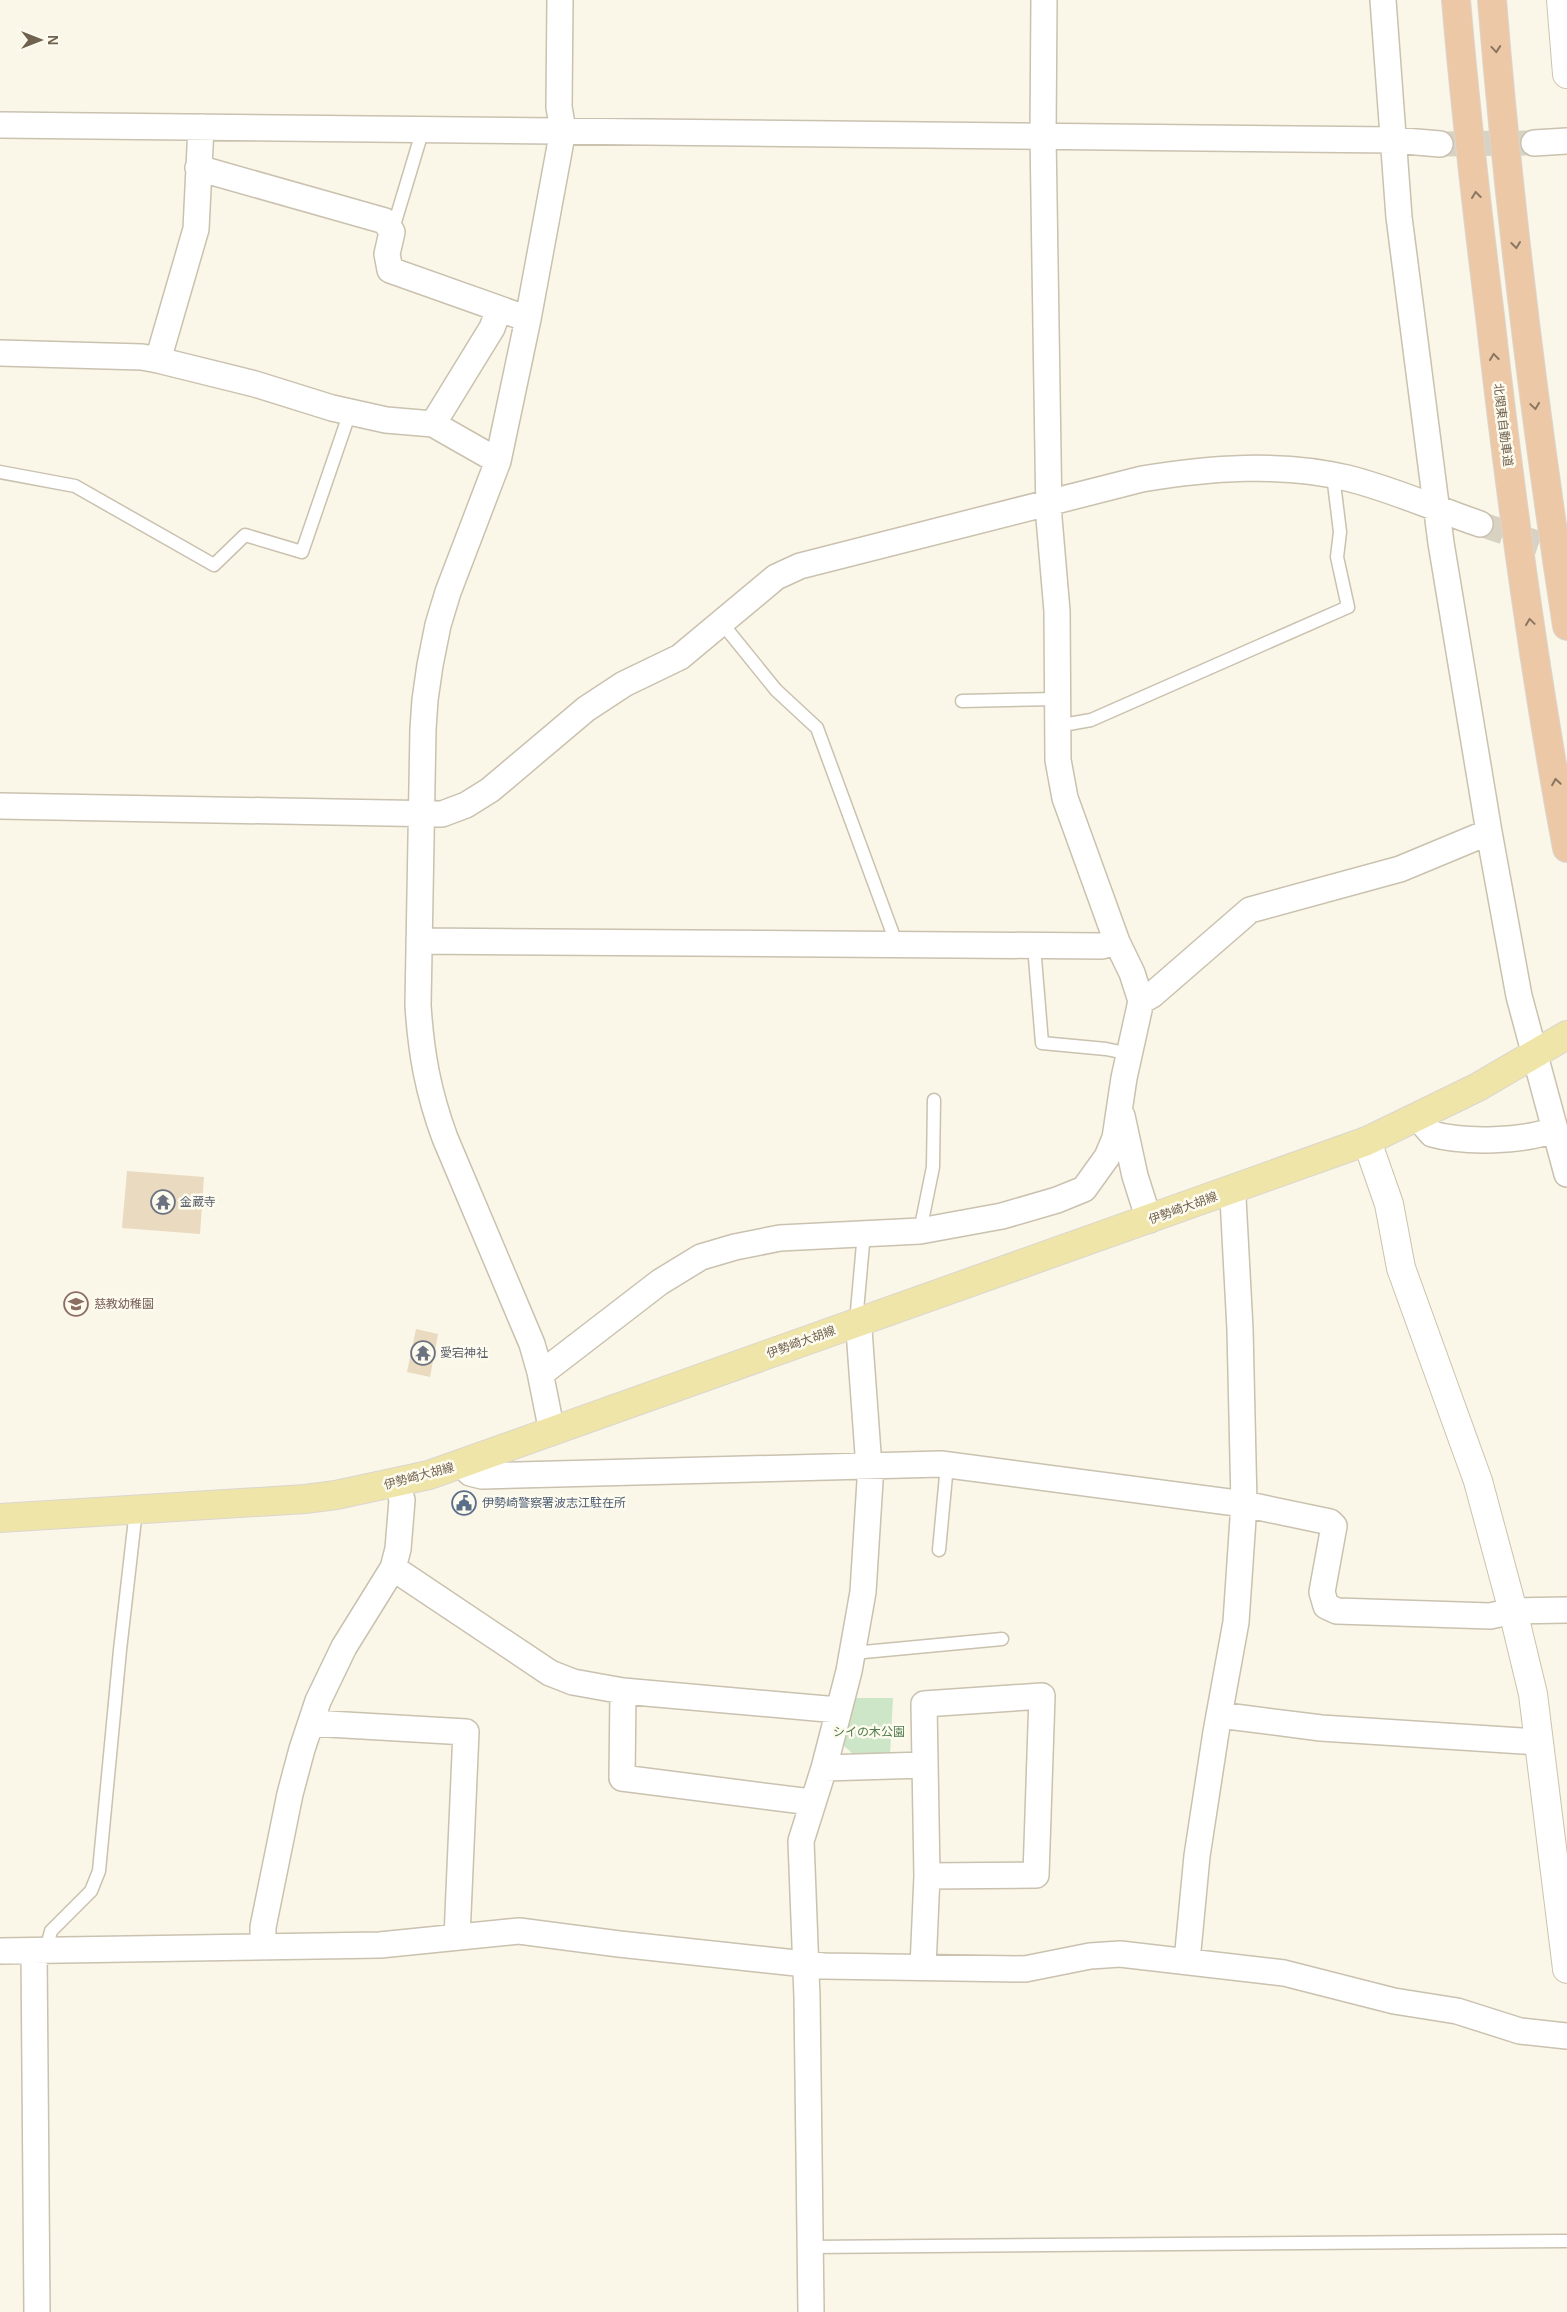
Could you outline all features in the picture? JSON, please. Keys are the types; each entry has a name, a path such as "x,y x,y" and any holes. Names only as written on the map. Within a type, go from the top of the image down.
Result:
{"highway":[{"name":"北関東自動車道","path":"1456,0 1474,178 1505,441 1535,659 1567,848"},
{"path":"1492,0 1508,175 1531,374 1567,626"}],"main road":[{"name":"伊勢崎大胡線","path":"0,1518 305,1499 397,1482 462,1464 856,1322 1149,1220 1367,1140 1418,1118 1534,1056 1567,1035"}],"street":[{"path":"552,1432 540,1372 521,1316 432,1103 421,1046 418,1005 425,700 438,625 448,592 498,461 528,319 562,130 559,107 560,0"},
{"path":"540,1372 547,1369 660,1282 701,1257 735,1247 780,1238 920,1231 1002,1216 1057,1200 1084,1189 1107,1157 1115,1138 1124,1078 1141,1001 1132,973 1117,942 1064,798 1058,760 1057,611 1049,504 1043,135 1044,0"},
{"path":"1383,0 1400,227 1436,509 1489,832 1519,996 1567,1174"},
{"path":"1560,0 1567,73"},
{"path":"0,125 1043,135 1393,140 1440,144"},
{"path":"158,360 196,229 201,127"},
{"path":"1534,143 1567,141"},
{"path":"198,168 385,221 392,232 387,254 390,270 528,319"},
{"path":"432,424 492,328 499,308"},
{"path":"0,353 142,357 158,360 255,384 350,412 386,420 432,424 498,461"},
{"path":"0,806 442,814 466,805 490,790 586,709 624,684 680,657 776,577 800,566 1142,479 1200,471 1297,470 1333,475 1376,486 1480,524"},
{"path":"1141,1001 1152,995 1250,910 1400,869 1489,832"},
{"path":"419,941 1034,946 1102,946 1117,942"},
{"path":"1120,1108 1135,1176 1149,1220"},
{"path":"1418,1118 1432,1134 1462,1138 1520,1137 1544,1134 1555,1129"},
{"path":"1367,1140 1389,1204 1401,1268 1478,1481 1513,1611 1533,1694 1566,1955"},
{"path":"1187,1961 1197,1856 1236,1622 1244,1504 1240,1329 1233,1198 1230,1191"},
{"path":"811,2312 801,1841 811,1802 824,1768 853,1654 863,1592 869,1517 870,1465 859,1330 856,1322"},
{"path":"462,1464 470,1473 482,1476 807,1469 870,1465 947,1465 1244,1504 1330,1522 1334,1526 1322,1592 1326,1606 1332,1610 1490,1616 1513,1611 1567,1610"},
{"path":"263,1947 264,1927 290,1794 310,1723 318,1701 344,1647 393,1568 398,1549 402,1500 397,1482"},
{"path":"393,1568 550,1673 573,1682 623,1691 838,1710"},
{"path":"623,1691 622,1778 811,1802"},
{"path":"923,1967 927,1876 924,1704 1042,1696 1036,1875 927,1876"},
{"path":"1219,1715 1321,1728 1539,1742"},
{"path":"310,1723 466,1732 457,1937"},
{"path":"824,1768 925,1765"},
{"path":"0,1951 380,1945 519,1931 619,1944 805,1962 824,1966 1025,1969 1107,1954 1187,1961 1284,1973 1394,2001 1457,2011 1520,2031 1567,2036"},
{"path":"37,2312 40,1951"}],"lane":[{"path":"392,232 422,129"},
{"path":"0,472 75,486 214,565 245,535 302,552 350,412"},
{"path":"1057,726 1091,720 1348,607 1337,557 1340,532 1333,475"},
{"path":"720,622 776,690 817,728 897,945"},
{"path":"962,701 1057,699"},
{"path":"1034,946 1042,1044 1106,1048 1130,1054"},
{"path":"920,1231 933,1167 934,1100"},
{"path":"856,1322 864,1233"},
{"path":"939,1550 947,1465"},
{"path":"40,1951 51,1931 91,1891 99,1871 120,1650 136,1510"},
{"path":"853,1654 1002,1639"},
{"path":"811,2247 1567,2241"}],"green space":[{"name":"シイの木公園","path":"855,1698 893,1698 890,1755 853,1754 843,1745"}],"building":[{"name":"金蔵寺","path":"127,1171 204,1177 200,1234 122,1228"},
{"name":"愛宕神社","path":"416,1329 438,1334 430,1377 407,1372"}],"tunnel":[{"path":"1440,144 1534,143"},
{"path":"1480,524 1567,553"}],"place":[{"name":"金蔵寺","path":"163,1202"},
{"name":"慈教幼稚園","path":"76,1304"},
{"name":"愛宕神社","path":"423,1353"},
{"name":"伊勢崎警察署波志江駐在所","path":"464,1503"}]}
